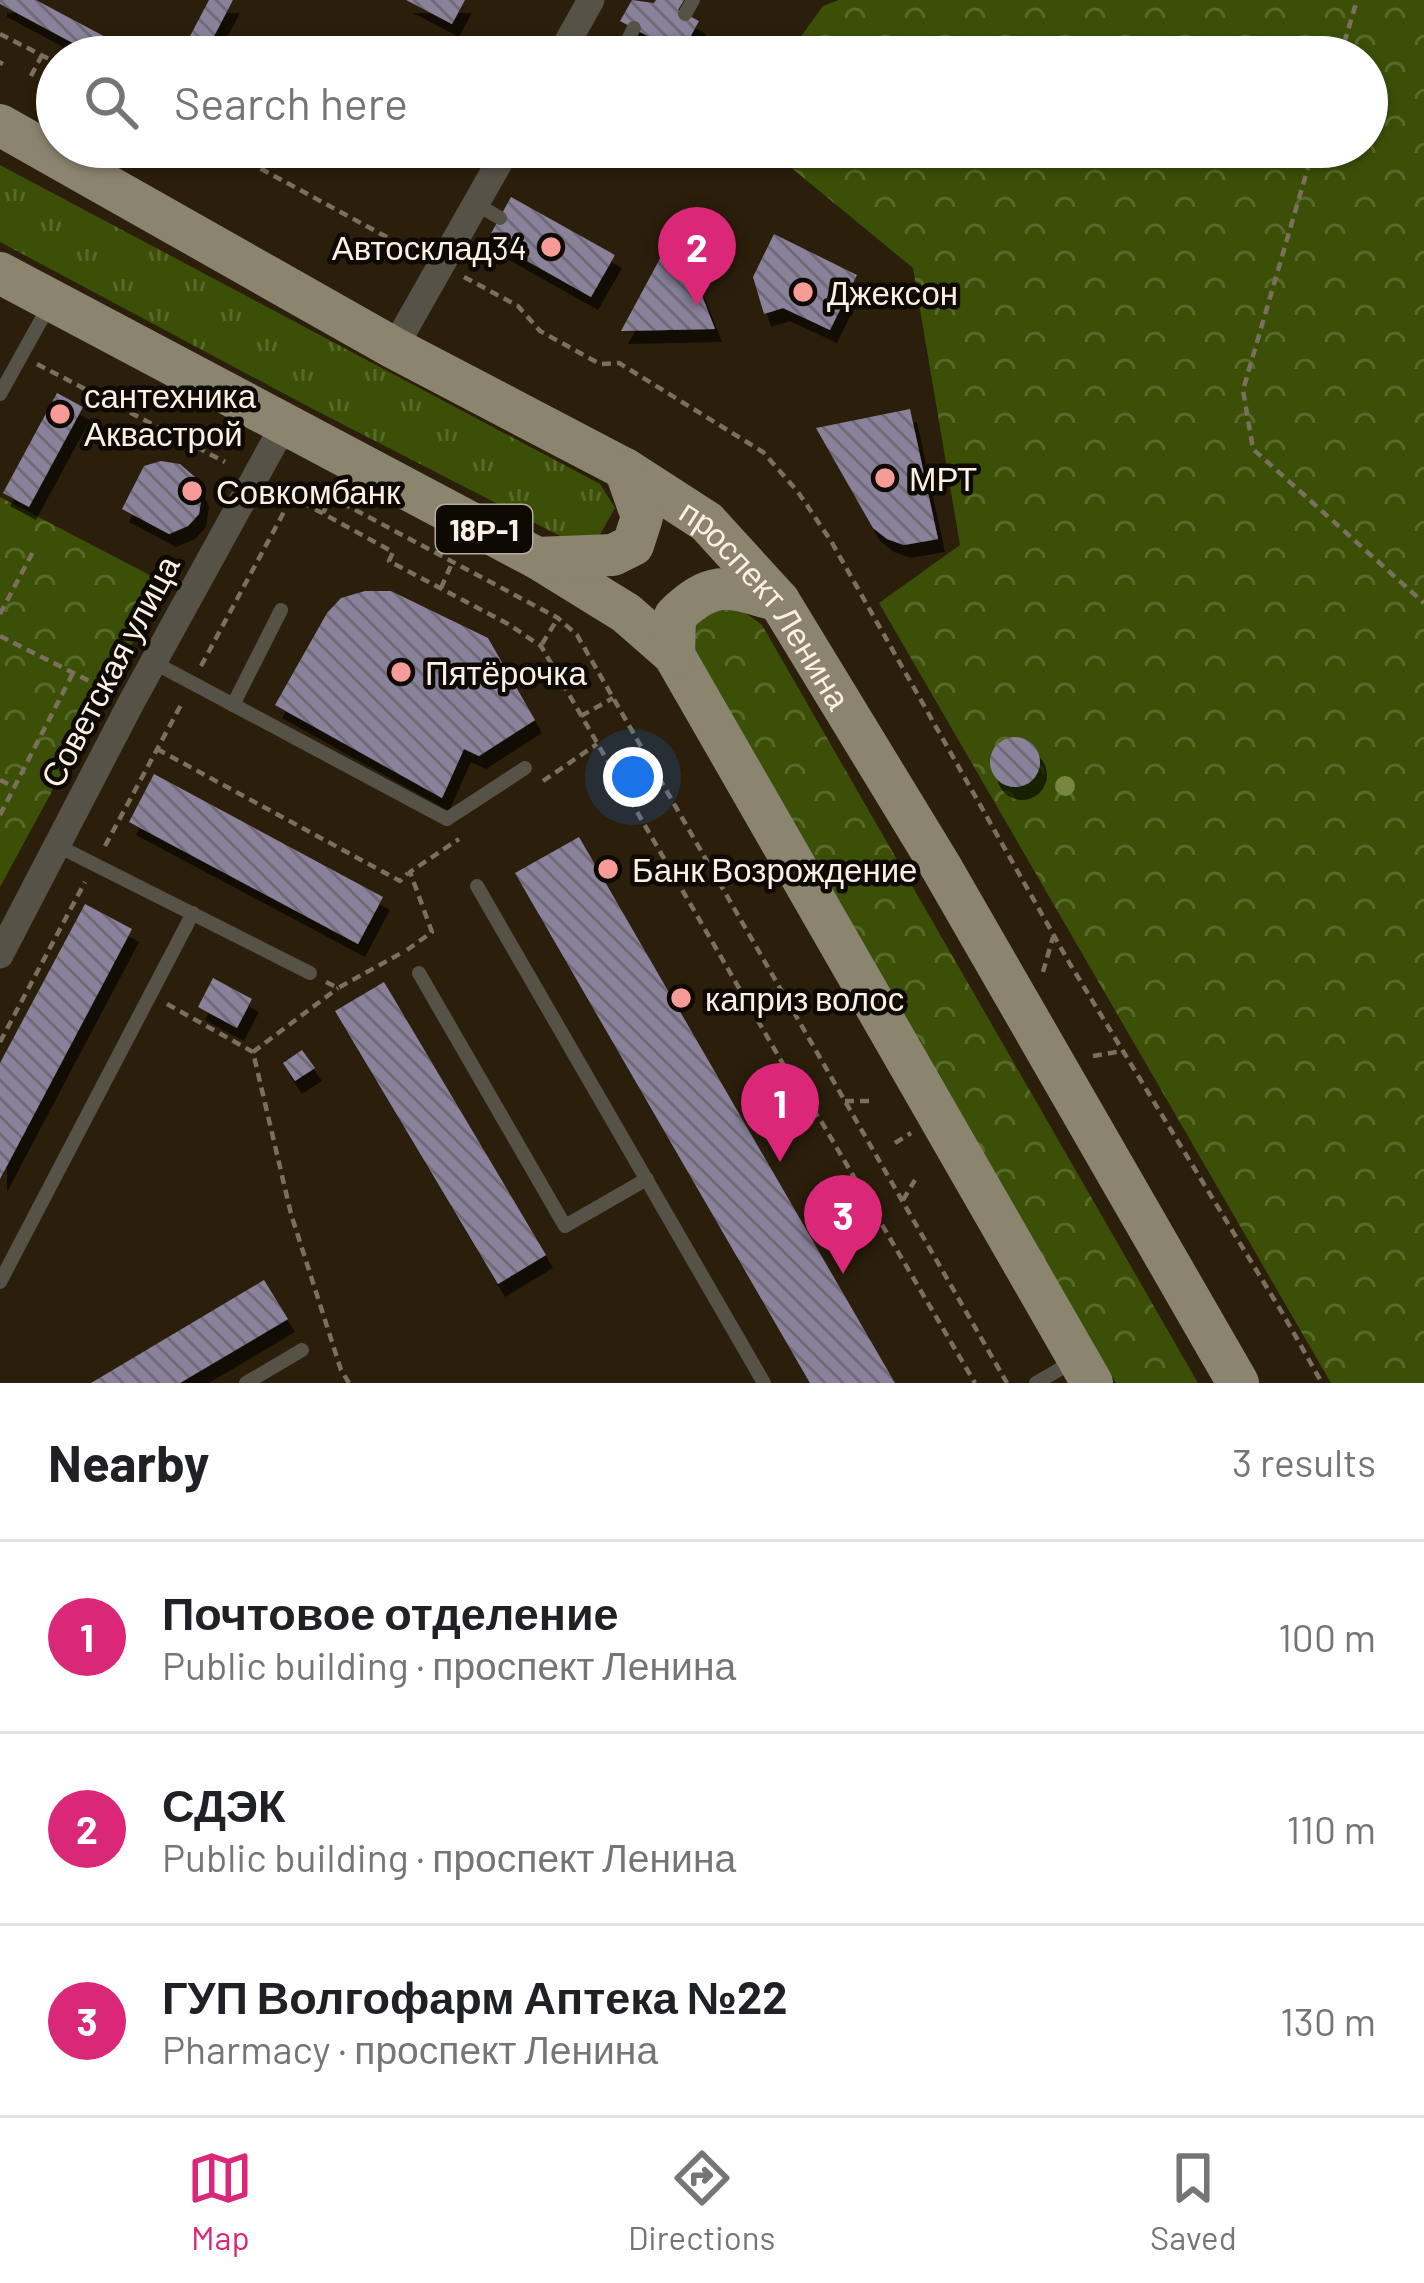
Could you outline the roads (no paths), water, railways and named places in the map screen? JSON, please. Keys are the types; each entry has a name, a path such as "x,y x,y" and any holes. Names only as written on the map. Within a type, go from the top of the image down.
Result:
{"main road":[{"name":"проспект Ленина","path":"0,125 36,145"},
{"name":"проспект Ленина","path":"76,168 394,347 626,469 707,522 779,601 941,867 1238,1383"},
{"name":"18Р-1","path":"0,272 537,558 626,614 674,655 1085,1371"},
{"path":"537,558 613,555 633,544 642,517 626,469"},
{"path":"674,655 675,616 695,596 724,587 779,601"}],"street":[{"path":"571,36 591,0"},
{"path":"394,347 441,265 488,211 501,168"},
{"name":"Советская улица","path":"0,955 285,423"}],"lane":[{"path":"630,36 634,28"},
{"path":"0,394 53,300"},
{"path":"233,705 280,610"},
{"path":"153,662 447,819 525,768"},
{"path":"58,846 310,973"},
{"path":"477,886 764,1383"},
{"path":"0,1282 193,913"},
{"path":"419,973 565,1226 647,1179"},
{"path":"246,1383 302,1350"},
{"path":"1036,1383 1085,1371"}],"place":[{"name":"Автосклад34","path":"551,247"},
{"name":"Джексон","path":"803,292"},
{"name":"СДЭК","path":"697,306"},
{"name":"сантехника Аквастрой","path":"60,414"},
{"name":"МРТ","path":"885,478"},
{"name":"Совкомбанк","path":"192,491"},
{"name":"Пятёрочка","path":"401,672"},
{"name":"Банк Возрождение","path":"608,869"},
{"name":"каприз волос","path":"681,998"},
{"name":"Почтовое отделение","path":"780,1162"},
{"name":"ГУП Волгофарм Аптека №22","path":"843,1274"}]}
